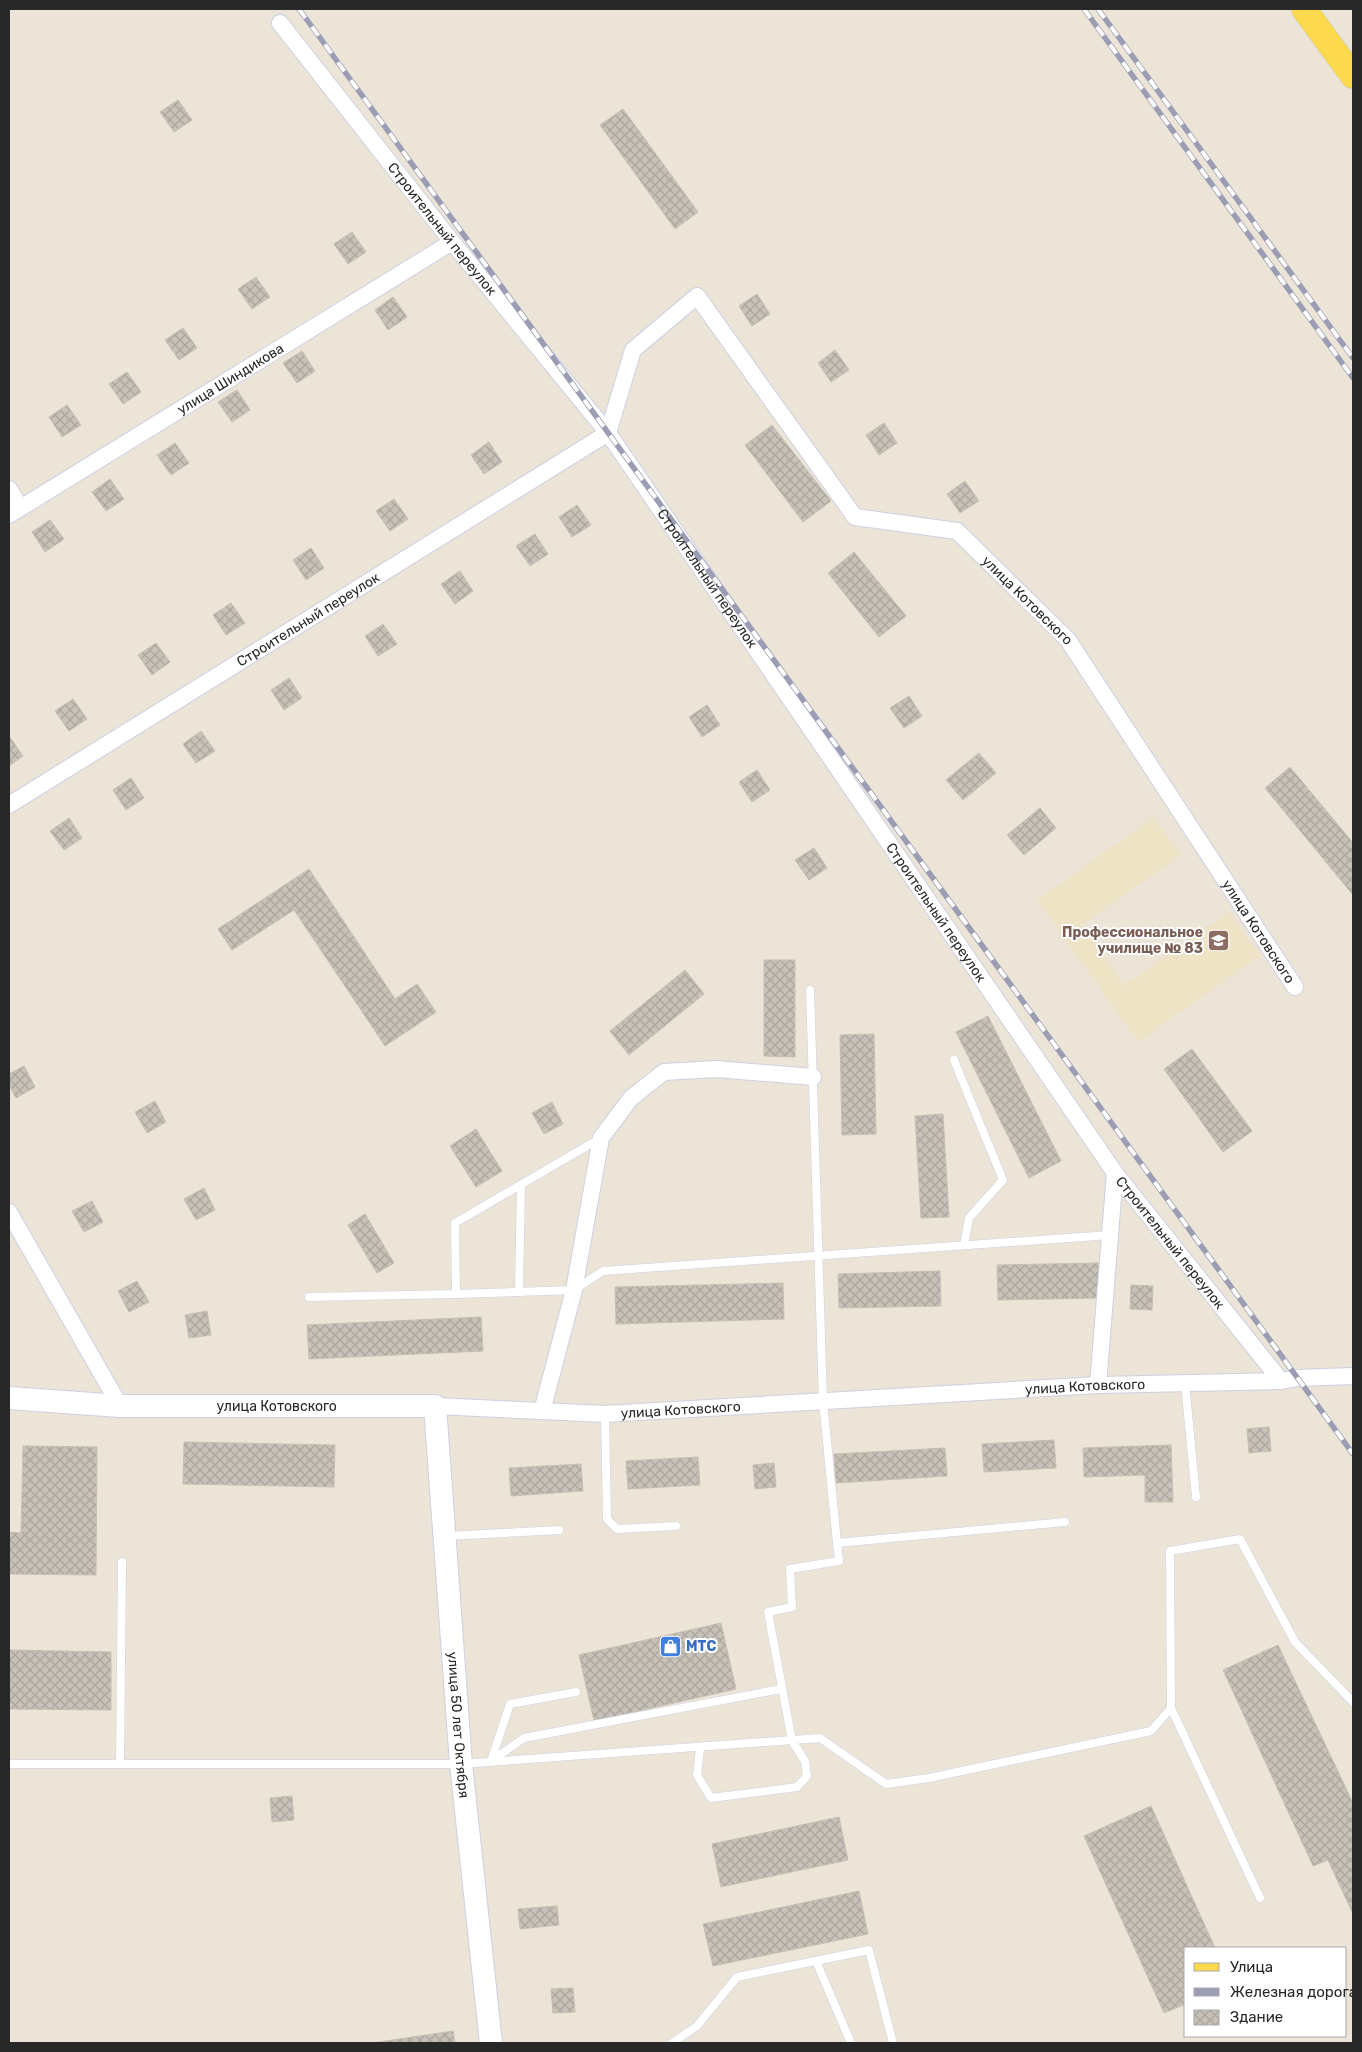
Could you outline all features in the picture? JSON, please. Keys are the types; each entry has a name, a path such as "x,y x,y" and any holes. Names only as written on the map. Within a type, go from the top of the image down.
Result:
{"main road":[{"path":"1304,9 1353,76"},
{"name":"улица Котовского","path":"9,1398 120,1406 435,1406"},
{"name":"улица 50 лет Октября","path":"435,1406 461,1764 491,2043"}],"street":[{"name":"Строительный переулок","path":"280,23 452,242 608,432 1115,1173 1281,1381"},
{"name":"улица Шиндикова","path":"15,511 452,242"},
{"name":"улица Котовского","path":"608,432 633,350 697,296 856,517 957,531 1068,640 1295,987"},
{"name":"Строительный переулок","path":"9,805 608,432"},
{"path":"9,489 15,511"},
{"path":"542,1411 574,1290 601,1138 631,1098 664,1072 716,1069 813,1077"},
{"path":"1098,1384 1115,1173"},
{"path":"9,1212 120,1406"},
{"name":"улица Котовского","path":"435,1406 605,1414 1098,1384 1281,1381 1296,1378 1353,1376"}],"lane":[{"path":"700,1748 697,1774 711,1798 796,1787 807,1776 805,1761 792,1741 768,1612 792,1607 790,1569 839,1561 823,1401 810,990"},
{"path":"954,1060 1003,1180 969,1218 964,1245"},
{"path":"456,1294 455,1223 601,1138"},
{"path":"519,1292 521,1185"},
{"path":"309,1297 574,1290 603,1272 1110,1235"},
{"path":"1185,1383 1196,1498"},
{"path":"605,1414 608,1519 617,1529 676,1526"},
{"path":"837,1543 1065,1522"},
{"path":"445,1536 559,1530"},
{"path":"1260,1898 1171,1708 1170,1551 1240,1539 1295,1642 1353,1702"},
{"path":"120,1764 122,1562"},
{"path":"491,1762 524,1738 781,1688"},
{"path":"491,1762 510,1704 576,1692"},
{"path":"9,1764 461,1764 820,1738 886,1784 929,1778 1151,1731 1171,1708"},
{"path":"672,2043 697,2026 736,1977 869,1950 893,2043"},
{"path":"816,1961 851,2043"}],"shaded area":[{"name":"Профессиональное училище № 83","path":"1154,817 1181,855 1082,925 1124,985 1229,912 1260,956 1138,1042 1037,900"}],"building":[{"path":"178,100 192,120 174,132 160,112"},
{"path":"623,109 698,212 675,229 600,125"},
{"path":"352,232 366,252 348,264 334,244"},
{"path":"256,277 270,297 252,309 238,289"},
{"path":"757,294 770,314 752,326 739,306"},
{"path":"393,297 407,317 388,330 375,310"},
{"path":"183,328 197,348 179,360 165,340"},
{"path":"835,350 849,370 831,382 818,363"},
{"path":"302,351 315,371 297,383 283,363"},
{"path":"127,372 141,392 123,404 109,384"},
{"path":"237,390 250,410 232,422 218,402"},
{"path":"67,405 81,425 62,437 49,417"},
{"path":"884,423 897,443 879,455 866,435"},
{"path":"772,425 831,501 803,522 745,445"},
{"path":"489,442 502,462 484,474 471,455"},
{"path":"175,443 189,463 171,475 157,455"},
{"path":"110,479 124,499 106,511 92,492"},
{"path":"965,481 979,501 960,513 947,494"},
{"path":"394,499 408,519 390,531 376,511"},
{"path":"577,505 591,525 572,537 559,517"},
{"path":"50,520 64,539 45,552 32,532"},
{"path":"535,534 548,554 530,566 516,546"},
{"path":"311,548 324,568 306,580 293,560"},
{"path":"854,552 906,616 879,637 828,573"},
{"path":"460,571 473,591 455,604 441,584"},
{"path":"231,603 245,623 226,635 213,615"},
{"path":"383,624 397,644 378,656 365,636"},
{"path":"156,643 170,662 152,675 138,655"},
{"path":"289,678 302,698 284,710 271,690"},
{"path":"909,696 922,716 904,728 890,708"},
{"path":"73,699 87,719 69,731 55,711"},
{"path":"707,705 720,725 702,737 689,717"},
{"path":"201,731 215,751 196,763 183,744"},
{"path":"9,736 23,756 9,766"},
{"path":"979,753 996,773 963,800 946,780"},
{"path":"1290,767 1353,843 1353,895 1265,788"},
{"path":"757,770 770,790 752,802 739,782"},
{"path":"131,778 144,798 126,810 113,790"},
{"path":"1040,808 1056,828 1024,855 1007,835"},
{"path":"69,818 82,838 64,850 50,831"},
{"path":"814,848 827,868 809,880 795,860"},
{"path":"309,869 395,999 417,984 436,1012 385,1046 294,910 232,950 218,929"},
{"path":"764,960 795,960 795,1057 764,1056"},
{"path":"685,970 704,994 629,1055 610,1031"},
{"path":"988,1016 1061,1161 1029,1178 956,1032"},
{"path":"874,1034 876,1134 842,1135 840,1035"},
{"path":"1192,1049 1252,1131 1223,1152 1164,1069"},
{"path":"24,1066 35,1087 16,1098 9,1085 9,1074"},
{"path":"155,1101 166,1122 147,1133 135,1112"},
{"path":"552,1102 563,1124 544,1134 532,1113"},
{"path":"943,1114 949,1217 921,1218 915,1116"},
{"path":"476,1129 502,1171 476,1187 450,1146"},
{"path":"204,1188 215,1210 196,1220 184,1199"},
{"path":"92,1201 103,1222 84,1232 72,1211"},
{"path":"365,1214 394,1263 377,1273 348,1225"},
{"path":"1099,1263 1100,1298 998,1300 997,1265"},
{"path":"940,1271 941,1306 839,1308 838,1274"},
{"path":"137,1281 149,1302 129,1312 118,1291"},
{"path":"783,1283 784,1319 616,1324 615,1287"},
{"path":"1131,1285 1153,1286 1152,1310 1130,1309"},
{"path":"207,1311 211,1335 189,1338 185,1315"},
{"path":"481,1317 483,1351 309,1359 307,1325"},
{"path":"1269,1427 1271,1451 1249,1453 1247,1429"},
{"path":"1054,1440 1056,1468 984,1472 982,1444"},
{"path":"184,1442 335,1445 334,1487 183,1484"},
{"path":"1171,1445 1173,1502 1145,1502 1145,1475 1084,1477 1083,1448"},
{"path":"23,1446 97,1447 96,1575 9,1574 9,1532 21,1533"},
{"path":"945,1448 947,1476 836,1483 834,1454"},
{"path":"698,1457 700,1485 628,1489 626,1461"},
{"path":"774,1463 776,1487 755,1489 753,1465"},
{"path":"581,1464 583,1491 511,1496 509,1468"},
{"path":"721,1623 736,1689 594,1721 579,1655"},
{"path":"1278,1645 1353,1803 1353,1914 1328,1860 1313,1866 1223,1670"},
{"path":"9,1650 111,1652 111,1710 9,1709"},
{"path":"292,1796 294,1820 272,1822 270,1798"},
{"path":"1151,1806 1215,1947 1184,1947 1184,2005 1164,2013 1084,1836"},
{"path":"839,1817 848,1860 721,1887 712,1844"},
{"path":"859,1891 868,1934 713,1966 703,1924"},
{"path":"557,1906 559,1925 520,1929 518,1909"},
{"path":"573,1988 575,2012 553,2013 551,1989"},
{"path":"453,2031 455,2043 372,2043"}],"railway":[{"path":"299,9 1353,1454"},
{"path":"1084,9 1353,378"},
{"path":"1098,9 1353,358"}],"place":[{"name":"Профессиональное училище № 83","path":"1219,940"},
{"name":"МТС","path":"670,1646"}]}
